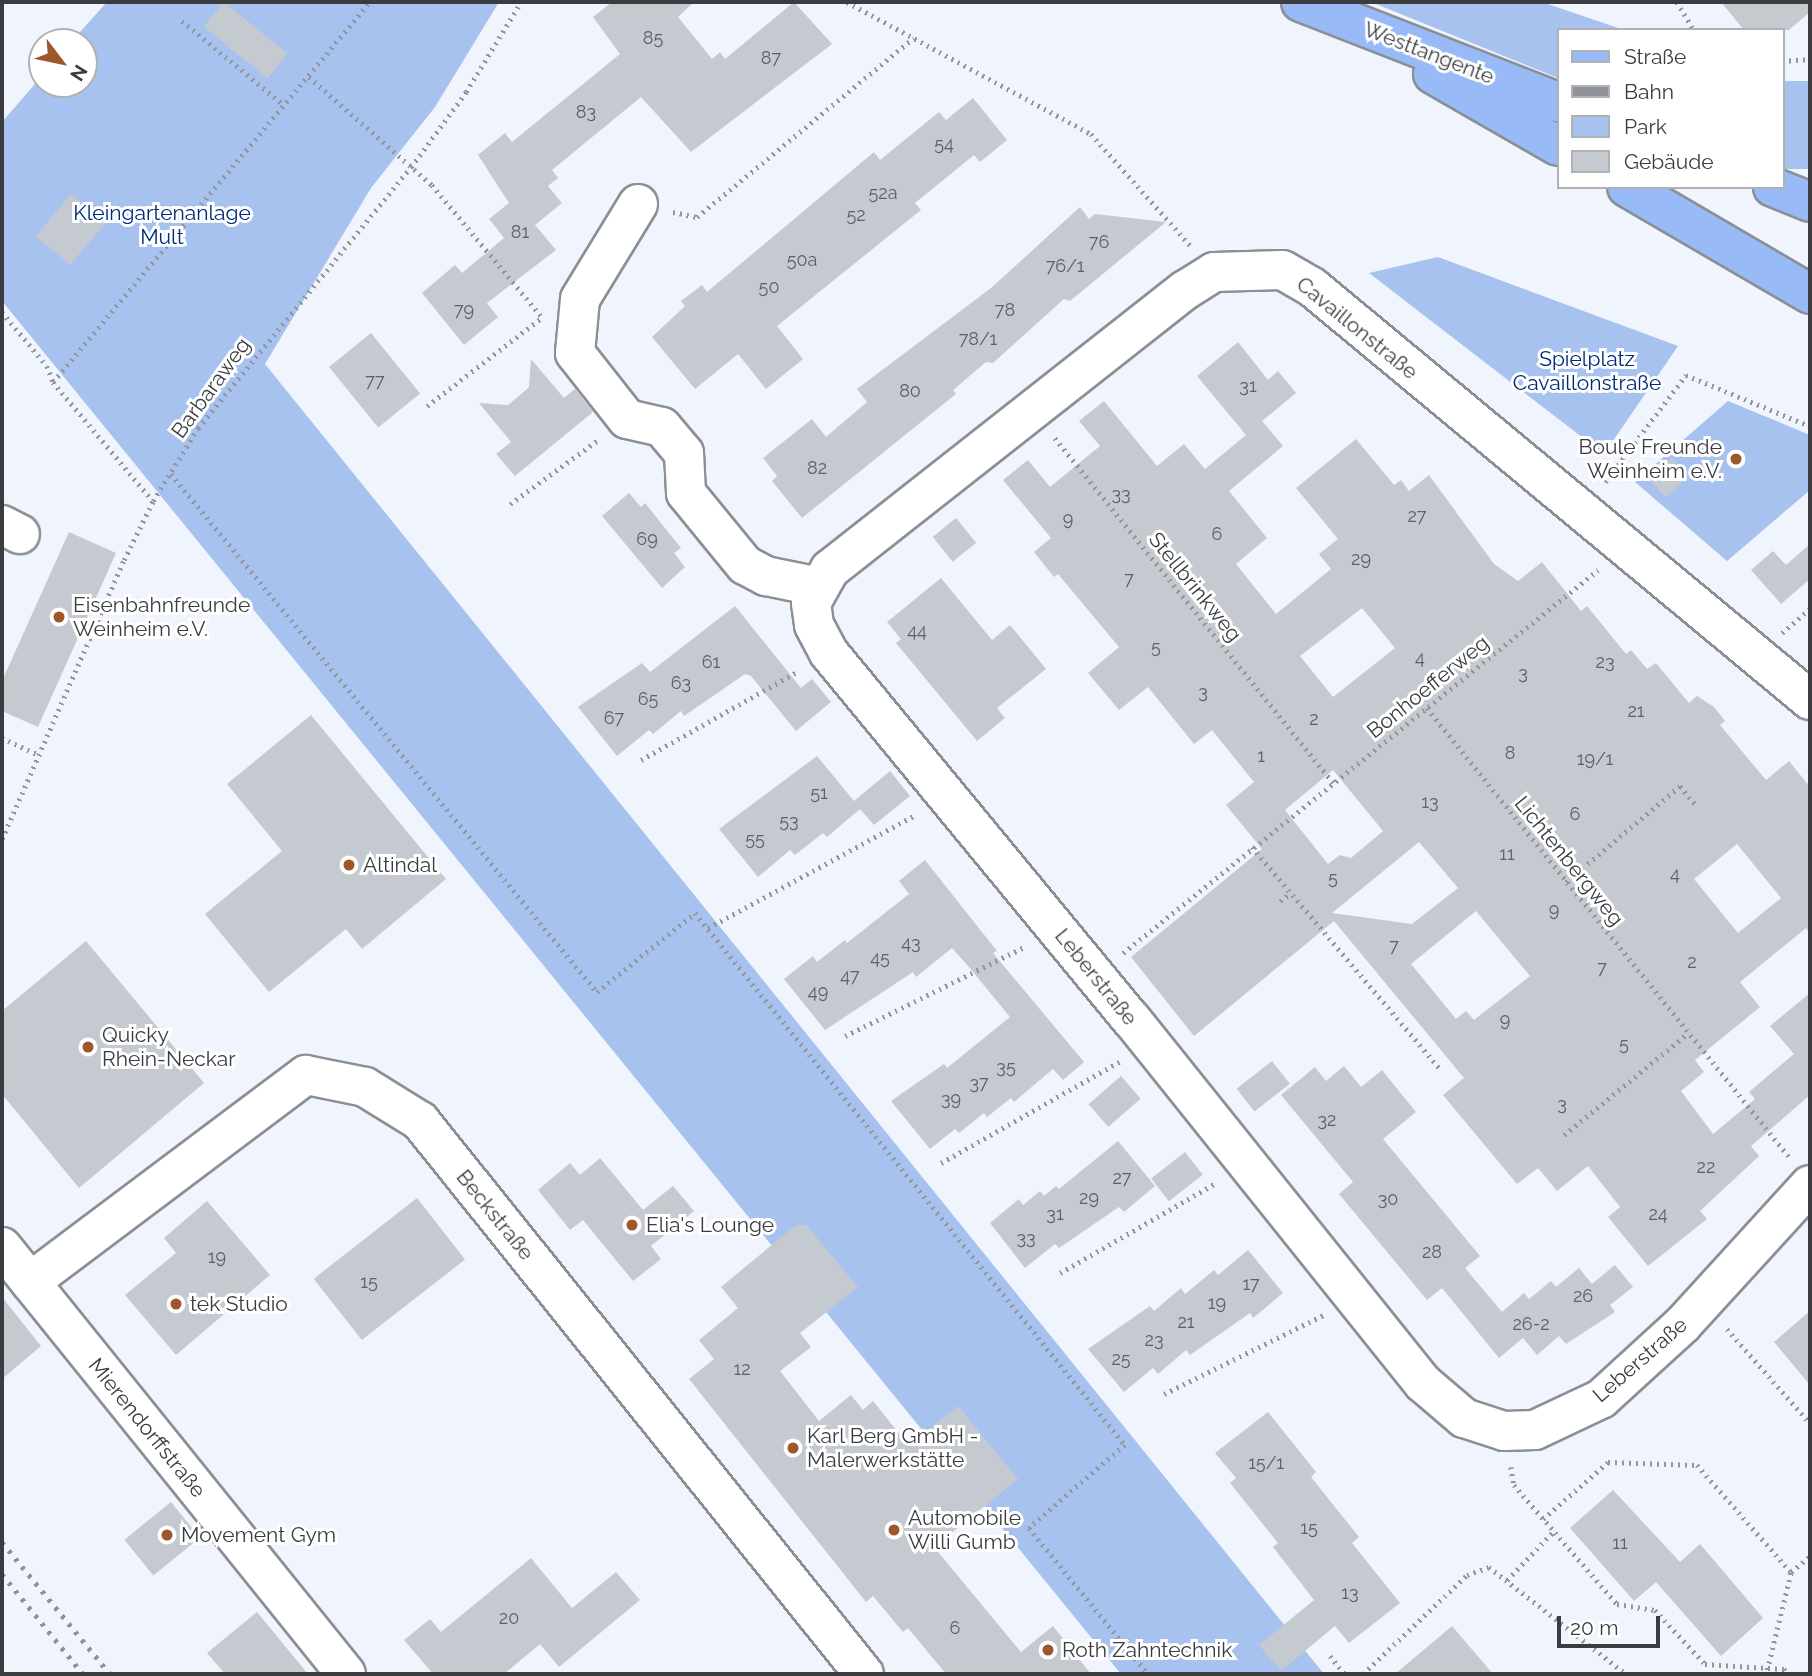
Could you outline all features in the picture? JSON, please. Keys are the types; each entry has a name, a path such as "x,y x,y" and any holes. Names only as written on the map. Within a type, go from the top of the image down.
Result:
{"main road":[{"name":"Westtangente","path":"1315,8 1556,101"},
{"path":"1315,8 1556,145"},
{"path":"1784,168 1810,175"},
{"path":"1630,189 1810,294"},
{"path":"1778,189 1810,202"}],"street":[{"path":"638,204 580,299 575,353 627,419 662,427 684,453 687,493 745,565 766,576 818,587 830,569 1032,410 1214,272"},
{"name":"Cavaillonstraße","path":"1214,272 1282,270 1312,287 1623,549 1810,700"},
{"name":"Leberstraße","path":"818,587 811,603 814,625 829,653 1058,929 1247,1166 1440,1401 1464,1419 1504,1431 1535,1430 1601,1399 1703,1303 1802,1173"},
{"name":"Beckstraße","path":"30,1282 306,1075 365,1087 419,1121 864,1674"},
{"name":"Mierendorffstraße","path":"2,1247 346,1674"}],"path":[{"path":"53,382 370,2"},
{"name":"Barbaraweg","path":"2,839 153,500 198,428 257,352 411,167 466,92 521,2"},
{"path":"847,2 1091,134 1214,272"},
{"path":"1677,2 1693,28"},
{"path":"181,20 284,105"},
{"path":"638,204 697,217 913,38"},
{"path":"1784,61 1810,59"},
{"path":"308,77 432,185 575,353"},
{"path":"2,312 47,366 53,382 153,500"},
{"path":"427,406 542,317"},
{"path":"1597,493 1686,375 1810,426"},
{"name":"Stellbrinkweg","path":"1032,410 1333,783"},
{"path":"510,504 627,419"},
{"path":"171,474 597,992 695,913 708,928 1125,1446 1029,1528 1148,1674"},
{"name":"Bonhoefferweg","path":"1096,976 1623,549"},
{"path":"641,760 829,653"},
{"name":"Lichtenbergweg","path":"1427,708 1802,1173"},
{"path":"2,738 39,755"},
{"path":"1566,883 1680,786 1697,806"},
{"path":"708,928 949,796"},
{"path":"1252,847 1441,1070"},
{"path":"1280,901 1291,894"},
{"path":"845,1037 1058,929"},
{"path":"1564,1135 1688,1033"},
{"path":"941,1163 1150,1044"},
{"path":"1060,1273 1247,1166"},
{"path":"1164,1394 1356,1298"},
{"path":"1703,1303 1810,1423"},
{"path":"1504,1431 1514,1485 1617,1604 1655,1610 1705,1664 1737,1672 1784,1669 1788,1674"},
{"path":"1543,1519 1608,1462 1697,1465 1791,1572"},
{"path":"1507,1580 1554,1531"},
{"path":"1767,1670 1791,1572 1810,1556"},
{"path":"1363,1674 1467,1575 1489,1567 1626,1674"},
{"path":"1330,1656 1345,1674"}],"green space":[{"name":"Kleingartenanlage Mult","path":"107,2 499,2 435,107 371,188 265,364 1324,1674 1121,1674 2,301 2,122 28,92 28,98 98,98 98,28 84,28"},
{"path":"1371,2 1542,2 1618,28 1556,28 1556,77"},
{"path":"1784,81 1810,81 1810,169 1784,169"},
{"name":"Spielplatz Cavaillonstraße","path":"1438,257 1678,346 1604,454 1369,273"},
{"name":"Boule Freunde Weinheim e.V.","path":"1728,401 1810,435 1810,490 1727,561 1635,482"}],"building":[{"path":"224,2 288,54 268,78 204,27"},
{"path":"612,2 694,2 678,17 712,59 720,52 725,59 794,2 832,44 691,152 641,97 552,170 558,178 548,186 562,203 535,225 556,250 487,303 498,317 464,345 422,293 455,265 462,273 504,238 489,219 509,203 478,155 505,133 512,142 620,54 593,17"},
{"path":"1721,2 1810,2 1810,12 1789,30 1742,28"},
{"path":"973,98 1007,140 980,162 974,155 915,203 921,210 777,326 803,359 766,389 738,354 695,389 652,337 685,306 681,301 702,285 707,292 874,152 880,160 939,112 946,120"},
{"path":"71,194 105,223 70,265 36,236"},
{"path":"1080,207 1089,219 1095,214 1166,222 1070,301 1064,299 993,363 986,362 953,390 956,394 802,518 772,481 777,476 763,458 812,419 826,437 867,402 857,389 991,288"},
{"path":"371,333 420,394 378,428 329,367"},
{"path":"1238,342 1268,380 1278,371 1296,393 1262,421 1283,446 1229,491 1267,538 1236,564 1276,614 1331,569 1319,554 1338,539 1296,488 1356,439 1394,485 1401,480 1409,491 1429,475 1494,564 1518,581 1542,562 1581,611 1587,606 1626,654 1631,650 1647,669 1656,663 1689,703 1697,696 1714,707 1725,721 1720,725 1766,780 1789,761 1810,787 1810,933 1806,928 1740,982 1760,1007 1695,1060 1704,1072 1681,1091 1713,1134 1755,1099 1749,1092 1794,1054 1770,1026 1810,993 1810,1095 1751,1146 1759,1156 1700,1211 1707,1219 1648,1266 1608,1217 1620,1207 1588,1166 1557,1191 1538,1168 1517,1184 1443,1095 1464,1078 1334,921 1194,1036 1131,957 1262,849 1226,805 1254,782 1212,730 1194,744 1148,687 1119,710 1088,673 1119,647 1058,574 1054,577 1034,552 1051,538 1003,480 1028,460 1050,487 1100,446 1079,421 1104,401 1157,466 1184,444 1205,469 1246,435 1197,376","holes":["1362,608 1395,648 1333,697 1300,656","1333,770 1383,831 1351,858 1340,855 1328,864 1285,810","1419,842 1458,888 1412,924 1332,913","1737,844 1781,898 1738,933 1694,879","1476,911 1530,976 1474,1020 1466,1011 1456,1019 1411,964"]},
{"path":"531,359 564,398 575,389 593,412 515,476 496,454 511,442 479,403 508,405 519,396 529,387"},
{"path":"1672,458 1689,477 1666,497 1649,479"},
{"path":"629,493 641,507 645,503 681,548 674,553 685,567 662,588 602,516"},
{"path":"956,518 976,543 953,562 933,537"},
{"name":"Eisenbahnfreunde Weinheim e.V.","path":"69,532 116,553 38,727 2,711 2,681"},
{"path":"1810,544 1810,579 1781,604 1751,570 1773,551 1786,565"},
{"path":"941,578 992,640 1010,625 1046,669 997,708 1005,718 977,741 896,643 901,639 887,622"},
{"path":"735,606 801,688 812,679 831,702 796,731 751,676 745,674 684,716 681,711 653,734 649,730 617,756 578,707 642,663 650,672"},
{"name":"Altindal","path":"311,715 446,879 362,949 346,929 269,992 205,914 282,851 227,784"},
{"path":"817,756 854,801 890,771 910,796 874,825 860,809 827,837 823,833 795,855 790,850 758,877 719,829"},
{"path":"925,860 997,951 993,953 1084,1062 1063,1080 1053,1069 1014,1102 1011,1098 987,1117 984,1113 959,1133 955,1129 930,1149 891,1101 944,1064 947,1068 1010,1017 968,966 952,948 916,977 913,972 825,1030 784,979 813,956 817,962 845,940 847,943 909,894 899,881"},
{"name":"Quicky Rhein-Neckar","path":"86,941 204,1083 79,1188 2,1094 2,1011"},
{"path":"1272,1061 1290,1084 1254,1112 1237,1089"},
{"path":"1344,1066 1361,1087 1382,1070 1416,1112 1383,1139 1480,1256 1465,1268 1502,1312 1524,1293 1529,1299 1551,1281 1556,1287 1579,1268 1592,1284 1615,1265 1633,1287 1610,1305 1615,1312 1566,1344 1559,1336 1537,1355 1523,1338 1499,1358 1442,1288 1427,1300 1339,1194 1353,1182 1281,1095 1315,1067 1326,1081"},
{"path":"1121,1076 1141,1099 1108,1127 1089,1104"},
{"path":"1118,1141 1155,1186 1124,1212 1119,1207 1059,1248 1055,1244 1025,1268 990,1223 1019,1199 1023,1205 1040,1191 1044,1196 1056,1186 1059,1189"},
{"path":"1185,1152 1203,1175 1169,1201 1151,1178"},
{"name":"Elia's Lounge","path":"600,1158 643,1210 673,1186 694,1211 651,1246 661,1259 633,1281 583,1220 570,1230 538,1190 570,1163 580,1175"},
{"path":"417,1198 465,1259 362,1340 314,1279"},
{"path":"207,1201 270,1275 176,1355 125,1295 176,1253 164,1238"},
{"path":"796,1225 806,1225 858,1287 800,1333 811,1347 780,1371 819,1421 851,1395 863,1410 873,1401 909,1446 958,1406 1018,1479 934,1547 1021,1652 1053,1626 1091,1674 946,1674 908,1628 903,1632 873,1596 866,1602 689,1379 714,1359 699,1340 738,1308 721,1287"},
{"path":"1248,1250 1283,1293 1253,1318 1250,1313 1190,1355 1186,1350 1158,1374 1153,1368 1124,1392 1088,1349 1150,1306 1154,1311 1181,1288 1185,1294 1214,1270 1218,1275"},
{"path":"2,1297 41,1346 2,1379"},
{"path":"1810,1311 1810,1385 1774,1342"},
{"path":"1268,1412 1316,1472 1311,1477 1359,1537 1352,1543 1400,1603 1349,1643 1335,1626 1281,1671 1259,1645 1314,1600 1273,1547 1278,1543 1230,1483 1236,1478 1215,1453"},
{"path":"1613,1490 1680,1562 1700,1544 1763,1618 1721,1656 1656,1582 1634,1601 1570,1528"},
{"path":"171,1502 200,1538 153,1576 124,1540"},
{"path":"531,1558 572,1608 616,1572 640,1600 559,1667 540,1644 504,1674 433,1674 404,1640 430,1619 441,1632"},
{"path":"257,1612 308,1674 225,1674 207,1653"},
{"path":"1452,1626 1493,1674 1395,1674"}],"railway":[{"path":"2,1542 110,1674"},
{"path":"2,1574 83,1674"}],"place":[{"name":"Boule Freunde Weinheim e.V.","path":"1736,459"},
{"name":"Eisenbahnfreunde Weinheim e.V.","path":"59,617"},
{"name":"Altindal","path":"349,865"},
{"name":"Quicky Rhein-Neckar","path":"88,1047"},
{"name":"Elia's Lounge","path":"632,1225"},
{"name":"tek Studio","path":"176,1304"},
{"name":"Karl Berg GmbH - Malerwerkstätte","path":"793,1448"},
{"name":"Automobile Willi Gumb","path":"894,1530"},
{"name":"Movement Gym","path":"167,1535"},
{"name":"Roth Zahntechnik","path":"1048,1650"}]}
